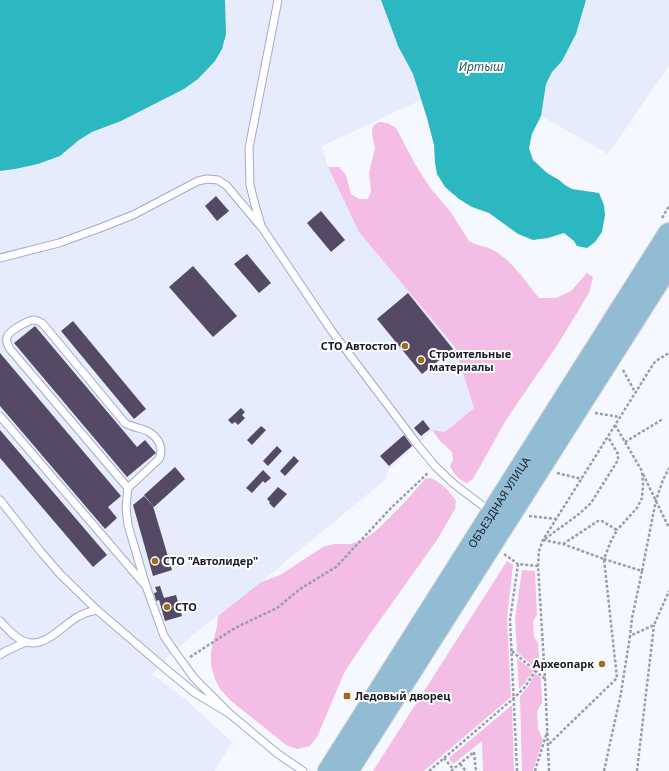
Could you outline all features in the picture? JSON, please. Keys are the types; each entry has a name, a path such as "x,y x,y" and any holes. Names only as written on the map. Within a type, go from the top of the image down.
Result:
{"main road":[{"name":"ОБЪЕЗДНАЯ УЛИЦА","path":"329,771 669,234"},
{"name":"ОБЪЕЗДНАЯ УЛИЦА","path":"348,771 669,264"}],"lane":[{"path":"263,229 250,185 249,148 278,0"},
{"path":"0,258 59,243 100,228 133,215 198,181 207,179 218,180 226,185 263,229 331,330 435,466 454,484 492,513"},
{"path":"128,488 10,350 7,338 9,333 33,320 43,324 125,423 150,432 159,443 162,449 160,459 128,488 126,507 128,525 146,586 164,636 194,678 230,714 278,754 303,771"},
{"path":"0,416 146,586"},
{"path":"0,500 60,574 97,610 195,693 230,714"},
{"path":"0,621 9,631 26,642 32,643 51,638 79,616 97,610"},
{"path":"0,656 6,651 26,642"}],"path":[{"path":"549,771 538,566 539,551 543,540 654,363 669,353"},
{"path":"621,367 635,392"},
{"path":"593,412 620,417"},
{"path":"625,442 663,419"},
{"path":"616,425 642,471 669,528"},
{"path":"543,540 579,514 590,503 618,460 618,454 608,437"},
{"path":"182,662 235,628 277,608 300,589 336,567 392,507 435,466"},
{"path":"604,771 622,680 632,618 656,500 669,468"},
{"path":"617,678 604,559 617,530 636,508 642,498 642,471"},
{"path":"554,473 582,479"},
{"path":"527,516 556,519"},
{"path":"563,544 598,521 602,521 617,530"},
{"path":"543,540 563,544 642,571"},
{"path":"504,553 518,564 538,566"},
{"path":"517,771 510,620 518,564"},
{"path":"637,771 654,625 669,591"},
{"path":"630,636 654,625"},
{"path":"512,651 545,679"},
{"path":"429,771 514,698 525,686 535,671"},
{"path":"617,678 622,680"},
{"path":"548,745 617,678"},
{"path":"535,771 548,730"},
{"path":"444,758 452,770 474,752 476,771"},
{"path":"460,764 466,771"}],"shaded area":[{"path":"225,0 381,0 398,46 413,74 421,100 322,146 328,167 359,232 455,347 474,408 445,432 432,431 388,470 386,479 261,582 193,635 168,657 152,674 185,699 232,742 215,771 0,771 0,171 38,164 60,156 79,140 92,132 121,121 184,89 198,79 215,61"},
{"path":"586,0 669,0 669,66 608,154 541,116 546,84 552,72 562,61 576,34"},
{"path":"379,122 384,122 396,128 415,164 431,189 450,211 469,241 493,250 507,260 539,298 556,298 571,291 587,273 593,277 589,293 558,344 506,420 473,479 467,483 459,479 453,471 450,466 453,460 452,452 440,441 432,430 445,432 474,408 455,347 359,232 328,167 339,167 346,175 351,194 359,199 368,199 371,191 369,173 375,148 372,130 374,125"},
{"path":"431,478 442,485 451,494 456,501 455,509 437,540 345,671 317,737 310,746 297,749 286,745 230,700 220,689 211,665 211,651 218,616 261,582 280,575 323,547 334,544 350,544 361,541 376,531 425,479"},
{"path":"507,561 513,565 507,618 511,697 424,771 373,771"},
{"path":"522,570 535,571 537,615 533,621 534,637 538,643 540,672 517,652 515,619"},
{"path":"517,658 533,671 519,689"},
{"path":"535,673 541,678 542,703 537,711 538,729 543,740 533,771 522,771 520,696 528,687"},
{"path":"512,705 514,771 483,771 482,741 453,764 449,758"}],"water":[{"path":"0,0 225,0 226,34 222,49 215,61 198,79 184,89 121,121 92,132 79,140 60,156 38,164 0,171"},
{"name":"Иртыш","path":"381,0 586,0 576,34 562,61 552,72 546,84 541,116 532,134 529,148 533,160 547,173 565,185 572,189 599,193 604,205 605,215 602,232 595,242 587,248 577,246 574,241 564,233 548,238 533,240 518,234 489,213 472,207 459,199 445,187 437,174 434,145 413,74 398,46"}],"building":[{"path":"216,196 229,211 217,221 205,206"},
{"path":"321,211 345,240 331,252 307,223"},
{"path":"247,254 271,283 259,293 234,264"},
{"path":"193,266 237,316 213,337 169,287"},
{"path":"408,293 453,349 422,374 377,319"},
{"path":"73,321 146,409 134,419 61,331"},
{"path":"35,326 137,447 145,440 156,453 127,477 14,343"},
{"path":"0,353 121,496 108,507 117,518 105,529 0,406"},
{"path":"241,408 245,412 242,415 245,418 238,425 235,422 232,424 228,420"},
{"path":"423,420 430,429 421,436 414,428"},
{"path":"261,426 266,430 252,445 247,440"},
{"path":"0,430 107,555 93,567 0,458"},
{"path":"404,435 412,446 389,466 380,456"},
{"path":"277,446 282,451 268,466 263,461"},
{"path":"294,456 299,461 285,476 280,471"},
{"path":"175,467 185,479 154,507 144,495"},
{"path":"263,470 271,478 265,483 263,481 252,493 246,488"},
{"path":"278,487 287,494 274,508 267,499"},
{"path":"144,496 153,506 172,570 153,576 133,505"},
{"path":"160,586 164,598 176,595 182,616 165,621 159,600 156,601 154,593 157,592 155,587"}],"place":[{"name":"СТО Автостоп","path":"405,346"},
{"name":"Строительные материалы","path":"421,360"},
{"name":"СТО \"Автолидер\"","path":"155,561"},
{"name":"СТО","path":"167,607"},
{"name":"Археопарк","path":"602,664"},
{"name":"Ледовый дворец","path":"347,696"}]}
